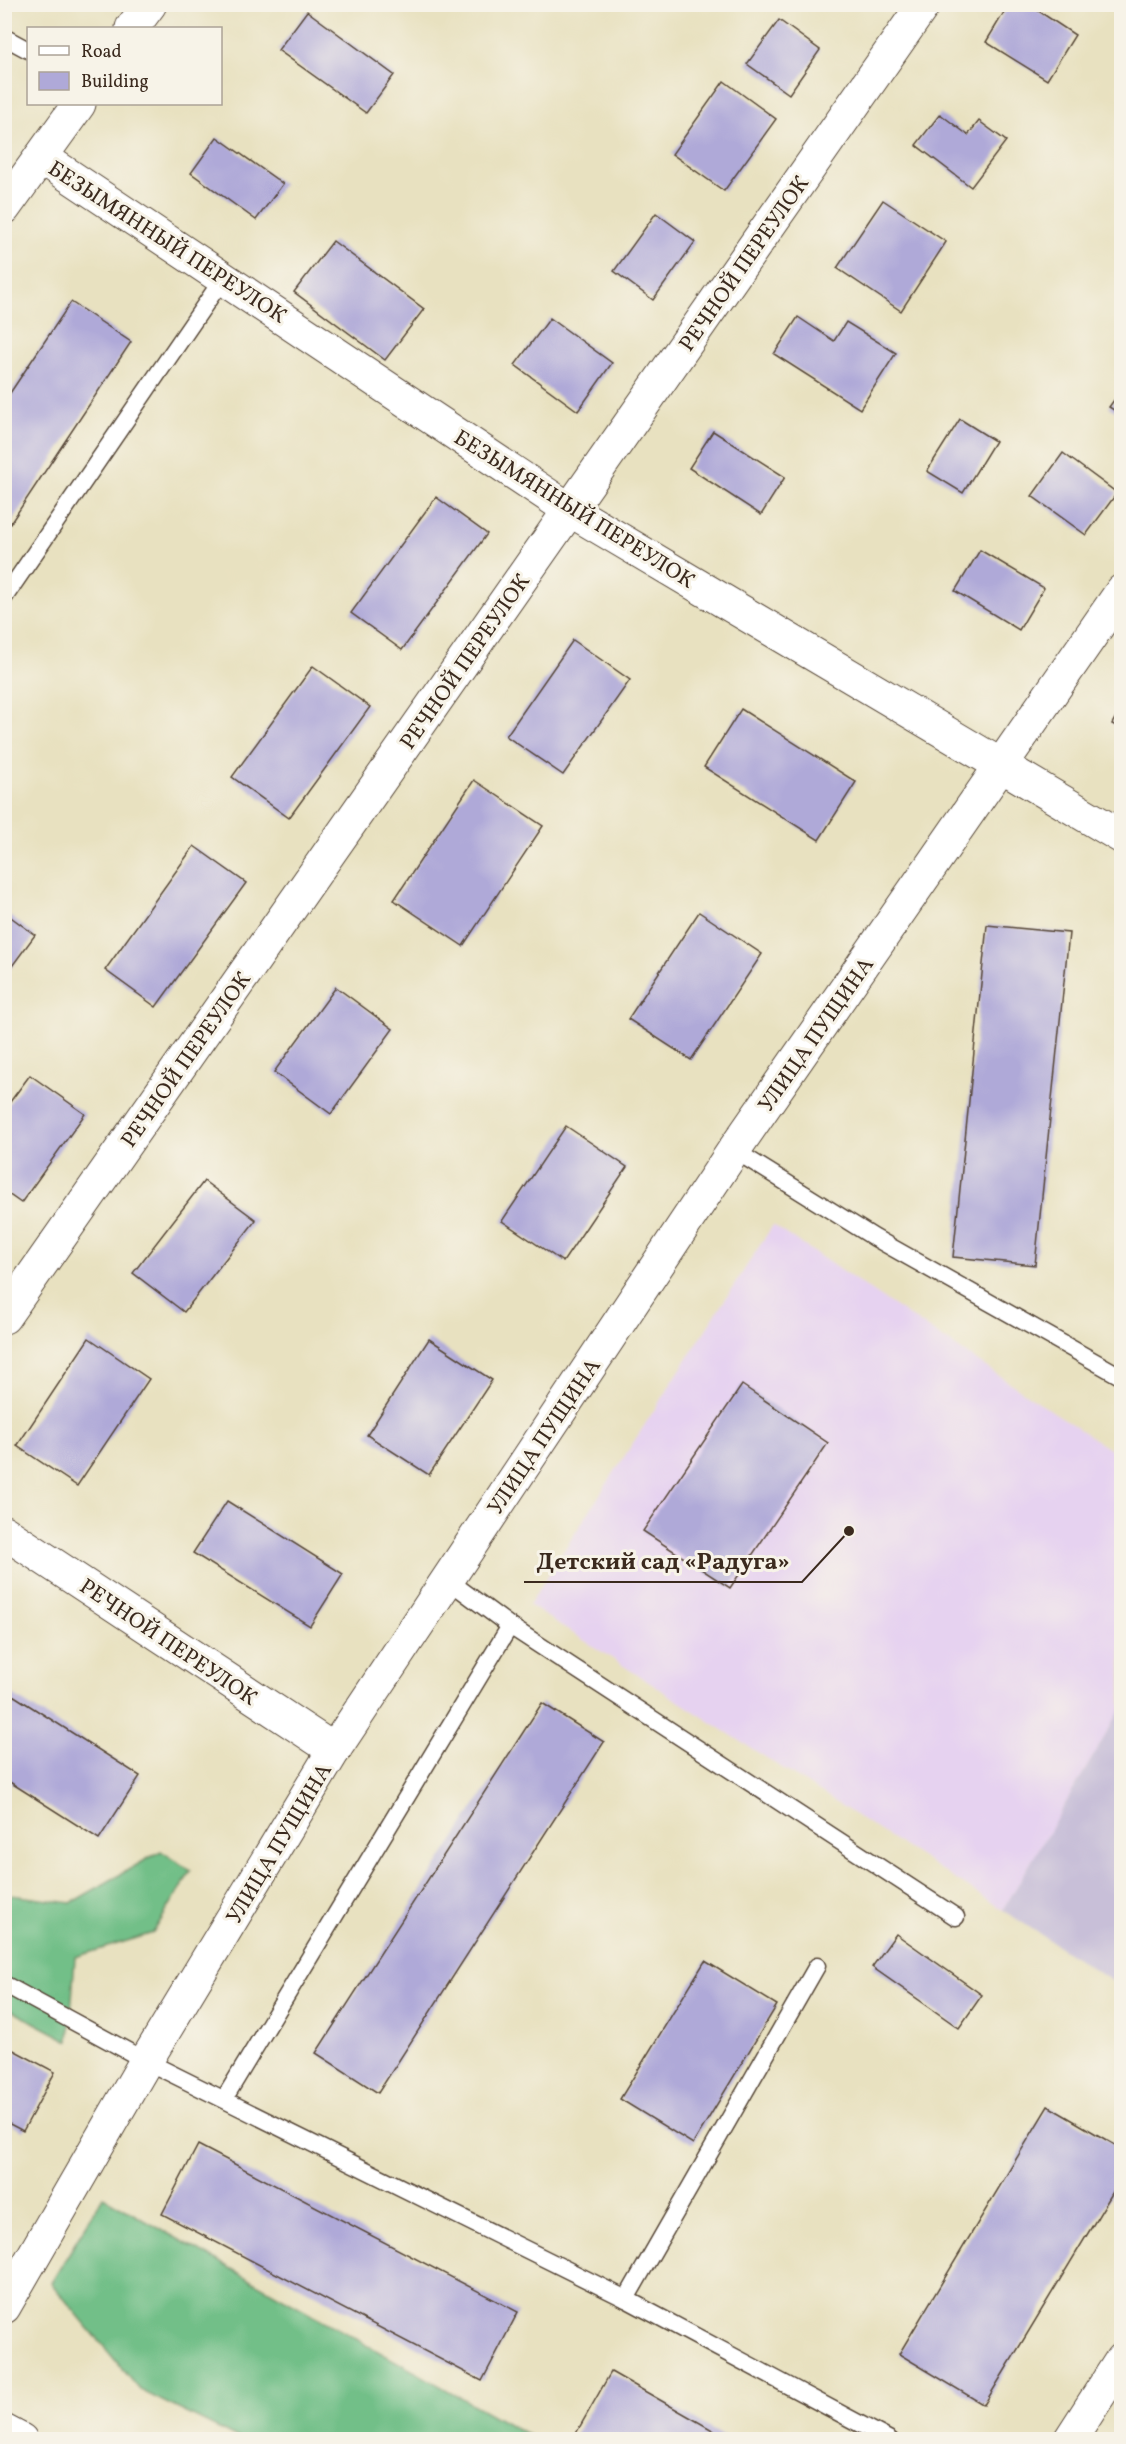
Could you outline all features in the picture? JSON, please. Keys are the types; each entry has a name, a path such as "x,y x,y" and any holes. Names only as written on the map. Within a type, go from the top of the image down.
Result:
{"street":[{"path":"133,27 150,4"},
{"name":"РЕЧНОЙ ПЕРЕУЛОК","path":"4,1317 924,4"},
{"path":"4,208 78,105"},
{"name":"БЕЗЫМЯННЫЙ ПЕРЕУЛОК","path":"41,157 570,510 1122,837"},
{"name":"УЛИЦА ПУЩИНА","path":"4,2307 146,2061 334,1750 734,1150 1122,591"},
{"name":"РЕЧНОЙ ПЕРЕУЛОК","path":"4,1532 334,1750"},
{"path":"1070,2439 1122,2360"},
{"path":"4,2430 21,2439"}],"lane":[{"path":"4,37 27,49"},
{"path":"4,598 224,277"},
{"path":"734,1150 875,1238 1122,1377"},
{"path":"448,1580 510,1626 956,1917"},
{"path":"224,2099 510,1626"},
{"path":"626,2299 817,1966"},
{"path":"4,1984 146,2061 626,2299 890,2439"}],"shaded area":[{"path":"773,1225 1121,1457 1121,1709 1003,1910 529,1605"},
{"path":"1121,1709 1121,1987 1003,1910"}],"green space":[{"path":"161,1851 191,1871 153,1933 75,1957 69,2041 5,2007 4,1894 71,1903"},
{"path":"103,2197 535,2439 239,2439 140,2390 51,2283"}],"building":[{"path":"1009,4 1028,4 1075,35 1047,80 986,42"},
{"path":"307,11 394,75 366,113 278,50"},
{"path":"779,20 820,50 789,94 747,64"},
{"path":"724,81 776,119 724,191 672,154"},
{"path":"940,114 968,135 979,121 1006,141 971,187 916,145"},
{"path":"217,137 283,184 256,220 191,173"},
{"path":"883,200 946,242 901,311 837,268"},
{"path":"656,213 695,242 653,300 614,271"},
{"path":"333,241 424,309 385,360 294,292"},
{"path":"71,302 131,342 4,533 4,402"},
{"path":"798,317 834,341 846,322 896,353 860,409 774,354"},
{"path":"550,318 612,363 578,411 515,365"},
{"path":"1122,389 1122,415 1109,407"},
{"path":"960,419 995,441 963,493 927,471"},
{"path":"713,431 785,477 761,515 689,468"},
{"path":"1063,453 1117,493 1086,535 1032,496"},
{"path":"436,497 487,534 402,650 351,613"},
{"path":"980,550 1044,588 1019,630 955,591"},
{"path":"573,640 630,680 563,775 506,736"},
{"path":"313,666 370,707 289,818 232,777"},
{"path":"1122,706 1122,729 1112,724"},
{"path":"741,709 856,782 819,840 704,767"},
{"path":"474,780 543,826 463,946 394,900"},
{"path":"194,846 246,883 156,1007 105,970"},
{"path":"4,912 35,935 4,977"},
{"path":"699,912 762,954 691,1060 628,1019"},
{"path":"987,925 1069,933 1035,1265 953,1257"},
{"path":"336,987 393,1029 331,1114 274,1072"},
{"path":"30,1075 85,1114 21,1203 4,1191 4,1110"},
{"path":"566,1126 627,1167 563,1262 502,1221"},
{"path":"204,1181 256,1220 184,1312 133,1273"},
{"path":"89,1338 149,1379 77,1486 17,1446"},
{"path":"429,1339 492,1380 429,1475 367,1435"},
{"path":"742,1385 828,1443 730,1588 643,1531"},
{"path":"227,1501 343,1574 310,1626 193,1553"},
{"path":"8,1692 140,1776 99,1839 5,1779 5,1697"},
{"path":"542,1703 604,1742 378,2093 316,2053"},
{"path":"896,1934 982,1995 959,2028 872,1967"},
{"path":"705,1961 777,2005 693,2144 620,2099"},
{"path":"4,2045 55,2072 23,2131 4,2121"},
{"path":"1048,2106 1122,2149 1122,2177 984,2405 899,2354"},
{"path":"198,2145 518,2312 482,2381 162,2214"},
{"path":"611,2372 730,2440 579,2440 574,2437"}],"place":[{"name":"Детский сад «Радуга»","path":"849,1531"}]}
